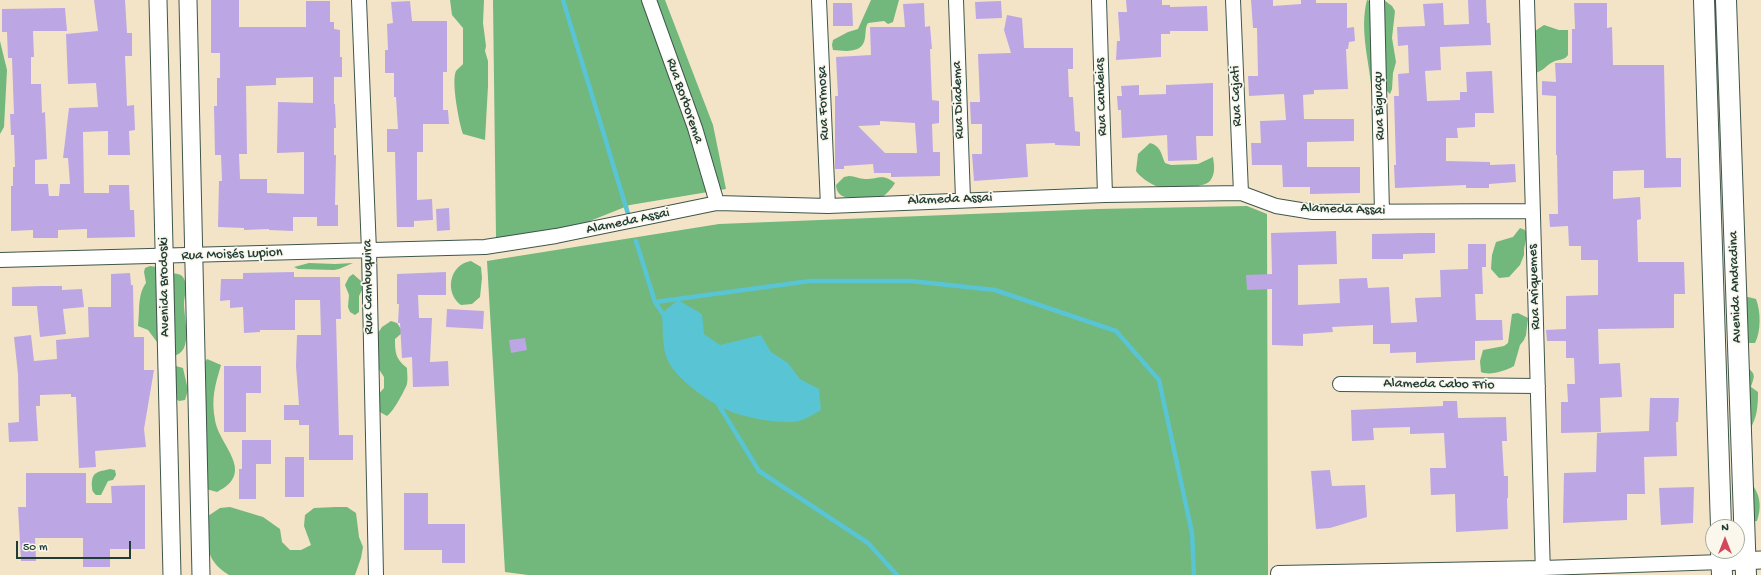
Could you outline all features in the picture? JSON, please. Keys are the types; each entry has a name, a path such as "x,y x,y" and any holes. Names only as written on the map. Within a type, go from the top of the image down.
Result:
{"main road":[{"name":"Avenida Andradina","path":"1704,0 1721,519"},
{"name":"Avenida Andradina","path":"1726,0 1751,565"}],"street":[{"name":"Avenida Brodoski","path":"158,0 172,575"},
{"name":"Avenida Brodoski","path":"188,0 201,575"},
{"name":"Rua Cambuquira","path":"359,0 369,251 376,575"},
{"name":"Rua Borborema","path":"650,0 694,128 716,203"},
{"name":"Rua Formosa","path":"819,0 828,206"},
{"name":"Rua Diadema","path":"956,0 963,199"},
{"name":"Rua Candeias","path":"1099,0 1104,195"},
{"name":"Rua Cajati","path":"1233,0 1241,193"},
{"name":"Rua Biguaçu","path":"1377,0 1382,212"},
{"name":"Rua Ariquemes","path":"1527,0 1543,572"},
{"name":"Alameda Assai","path":"369,251 485,247 556,236 716,203 828,206 963,199 1241,193 1276,206 1313,212 1533,211"},
{"name":"Rua Moisés Lupion","path":"0,260 369,251"},
{"name":"Alameda Cabo Frio","path":"1340,384 1538,386"},
{"path":"1278,574 1543,572 1722,563 1751,565"}],"green space":[{"path":"450,0 484,0 483,23 486,46 485,51 488,61 485,140 463,134 461,129 454,84 456,71 463,64 463,28 452,15"},
{"path":"493,0 665,0 713,125 726,189 630,205 580,225 496,238"},
{"path":"871,0 899,0 893,22 888,24 884,21 868,23 864,43 861,47 853,50 833,50 833,40 848,32 858,29"},
{"path":"1367,0 1375,3 1376,90 1372,94 1364,23"},
{"path":"1384,0 1392,6 1395,11 1392,38 1396,62 1390,94 1386,90"},
{"path":"1544,25 1559,30 1568,30 1568,55 1535,73 1535,31"},
{"path":"0,41 7,70 4,127 0,134"},
{"path":"1150,143 1159,148 1165,163 1171,165 1198,164 1213,157 1214,169 1212,178 1206,184 1184,188 1161,187 1150,183 1142,178 1136,171 1138,154"},
{"path":"849,176 861,179 884,177 895,183 882,197 847,198 839,194 836,185 844,177"},
{"path":"1247,206 1267,214 1268,575 528,575 505,572 487,261 719,224 1098,209"},
{"path":"1520,228 1525,230 1527,234 1524,255 1520,265 1509,277 1499,278 1491,269 1492,255 1496,242 1513,237"},
{"path":"471,261 481,267 482,278 480,297 472,304 461,305 453,294 451,280 457,268"},
{"path":"309,263 353,263 334,270 298,269 294,267"},
{"path":"150,266 156,267 158,304 157,320 159,337 157,342 148,330 138,326 140,298 146,283 144,272 145,268"},
{"path":"169,272 182,276 186,284 184,304 186,342 184,349 180,354 173,356"},
{"path":"353,274 364,286 359,296 359,312 355,315 350,312 348,307 349,295 345,285 349,277"},
{"path":"1744,296 1756,299 1758,304 1759,327 1755,343 1749,343 1744,340"},
{"path":"1518,313 1528,318 1526,335 1520,345 1514,366 1498,372 1481,372 1480,361 1483,350 1504,346 1508,343 1512,314"},
{"path":"391,321 397,323 403,332 395,339 395,349 398,359 407,368 407,384 401,397 387,416 378,411 376,397 384,388 384,377 378,368 376,336 382,327"},
{"path":"207,359 221,365 214,392 213,405 215,420 235,467 234,476 229,484 217,492 206,489 201,368"},
{"path":"172,365 183,368 188,390 185,400 179,401 175,398"},
{"path":"1749,369 1754,375 1751,387 1758,392 1757,412 1750,429 1745,372"},
{"path":"110,469 115,470 116,475 113,480 108,481 101,495 96,495 92,488 94,475"},
{"path":"1749,486 1754,487 1760,504 1757,521 1751,522"},
{"path":"230,507 263,517 280,529 282,542 290,550 301,550 311,545 304,526 305,515 314,508 347,507 356,513 359,537 363,547 355,575 229,575 215,563 211,556 208,542 208,516 220,508"}],"water":[{"path":"678,300 702,314 704,334 720,345 761,335 771,352 788,363 800,379 819,389 821,410 799,421 784,422 766,420 732,412 704,397 676,373 666,356 663,340 662,313"}],"building":[{"path":"94,0 125,0 127,33 132,33 132,56 125,56 127,106 134,105 135,130 129,131 130,155 108,155 108,131 83,132 84,193 109,193 109,185 129,185 130,210 134,210 135,237 87,238 87,229 58,230 58,238 33,238 33,230 11,231 11,186 13,186 13,167 15,167 14,135 11,135 10,114 14,114 12,58 8,58 7,32 2,32 2,9 65,8 67,31 33,31 34,57 31,57 31,84 41,84 42,113 45,112 47,159 35,160 35,184 48,184 49,196 59,196 60,184 70,184 68,158 63,158 69,108 98,107 96,83 68,84 66,34 98,31"},
{"path":"211,0 239,0 239,27 306,27 306,1 330,1 330,22 334,22 334,29 340,30 340,57 342,57 342,77 334,77 336,128 334,128 334,155 336,155 335,205 338,205 338,226 317,226 317,217 293,217 293,231 269,229 244,230 244,228 218,227 219,181 222,181 221,155 215,155 214,106 217,106 217,78 220,78 220,53 211,53","holes":["313,77 313,103 278,102 277,153 304,152 304,194 267,193 267,179 240,179 239,154 247,154 246,86 276,85 276,78"]},
{"path":"1126,0 1162,0 1162,5 1170,5 1170,7 1207,6 1208,31 1170,31 1170,34 1161,34 1161,57 1116,60 1117,41 1120,41 1118,12 1127,12"},
{"path":"1251,0 1273,0 1273,6 1301,4 1301,0 1316,0 1316,3 1347,3 1347,28 1354,27 1355,41 1349,42 1348,49 1346,49 1348,89 1314,90 1314,94 1303,95 1304,119 1354,119 1354,141 1307,142 1307,167 1360,167 1360,193 1310,194 1310,187 1283,187 1282,165 1252,165 1251,143 1261,143 1260,121 1286,120 1284,94 1249,96 1248,76 1258,76 1257,28 1253,28"},
{"path":"1468,0 1486,0 1487,23 1490,23 1491,45 1440,47 1441,70 1425,71 1427,101 1460,100 1460,92 1467,92 1466,72 1492,71 1494,113 1475,113 1475,127 1457,128 1458,138 1446,138 1446,161 1490,162 1490,165 1515,164 1516,182 1489,184 1489,188 1466,188 1466,185 1395,188 1394,165 1396,165 1394,96 1399,96 1398,74 1409,73 1408,45 1398,46 1397,27 1425,26 1423,4 1443,3 1444,25 1469,24"},
{"path":"410,1 412,21 447,21 447,72 443,72 443,110 448,110 449,124 423,124 423,152 417,152 417,200 432,199 433,220 414,221 414,227 397,227 395,152 387,152 387,129 398,129 396,97 394,97 394,73 385,73 385,50 388,50 387,24 393,23 391,2"},
{"path":"1001,1 1002,18 976,19 975,2"},
{"path":"833,3 852,3 853,26 833,26"},
{"path":"924,3 925,27 930,26 932,49 930,49 932,100 939,101 939,123 932,124 933,152 940,152 940,176 891,177 891,173 874,173 873,164 844,166 844,169 835,169 835,96 838,96 836,57 871,55 870,27 905,27 903,4","holes":["880,121 915,123 917,153 885,153 858,126 880,125"]},
{"path":"1574,3 1607,3 1607,28 1612,27 1613,65 1664,65 1666,158 1681,158 1681,187 1644,188 1644,170 1613,171 1613,199 1640,197 1641,219 1637,220 1638,262 1684,262 1685,294 1674,294 1674,328 1598,329 1599,364 1620,363 1622,397 1600,398 1601,432 1561,433 1561,402 1568,402 1567,384 1575,384 1574,358 1566,358 1566,341 1547,341 1546,330 1566,329 1566,296 1598,295 1598,260 1581,260 1581,246 1569,246 1568,226 1550,227 1549,214 1558,214 1556,96 1542,95 1542,81 1556,82 1555,63 1572,63 1572,29 1575,29"},
{"path":"1007,15 1022,18 1024,48 1073,48 1073,69 1068,69 1069,97 1073,97 1075,131 1080,132 1080,146 1055,145 1055,143 1026,144 1028,177 974,181 972,154 982,154 982,124 971,124 970,102 980,102 978,54 1011,53 1004,30"},
{"path":"1213,83 1213,136 1196,136 1197,160 1168,161 1167,135 1122,138 1121,110 1118,110 1117,96 1122,96 1121,86 1139,85 1139,95 1166,94 1166,85"},
{"path":"449,208 450,230 437,231 436,209"},
{"path":"1336,231 1337,264 1298,265 1298,305 1340,303 1339,279 1367,278 1368,288 1389,287 1391,323 1417,322 1415,298 1441,297 1440,270 1468,269 1468,244 1486,244 1486,267 1482,267 1483,294 1475,294 1476,320 1502,320 1503,340 1475,341 1475,360 1416,363 1416,352 1390,353 1390,344 1373,344 1373,325 1332,327 1333,332 1303,334 1303,346 1272,345 1272,289 1247,290 1246,275 1272,274 1271,233"},
{"path":"1435,233 1435,253 1403,254 1403,259 1372,259 1372,234"},
{"path":"294,272 294,277 340,277 341,319 336,319 339,435 353,435 353,460 309,460 309,425 299,425 299,420 284,420 284,405 299,405 296,366 297,335 321,335 320,300 295,300 295,330 260,330 260,332 244,333 243,307 230,308 230,300 220,301 221,279 243,279 243,273"},
{"path":"446,272 446,295 418,295 419,318 432,318 430,362 448,361 449,386 413,387 412,357 402,358 400,323 398,323 399,304 397,304 397,274"},
{"path":"130,273 131,285 133,285 134,337 144,337 144,370 154,370 144,429 146,447 95,451 96,467 79,468 76,397 71,397 71,394 40,395 40,406 36,406 38,441 9,442 8,423 19,422 18,374 14,337 31,335 34,361 57,359 56,340 89,337 88,307 111,307 111,274"},
{"path":"62,286 62,290 82,289 84,307 63,309 66,334 40,337 37,306 12,306 12,287"},
{"path":"447,309 484,311 483,329 446,327"},
{"path":"525,338 527,350 511,353 509,340"},
{"path":"224,366 261,366 261,393 246,393 246,432 224,432"},
{"path":"1650,398 1679,398 1678,422 1676,422 1677,456 1644,457 1645,494 1627,494 1627,520 1563,523 1564,473 1596,472 1597,433 1649,431"},
{"path":"1443,401 1457,401 1458,418 1506,417 1507,441 1502,441 1504,476 1508,476 1508,529 1456,532 1455,494 1431,495 1430,468 1446,468 1444,433 1410,434 1410,427 1373,428 1374,440 1352,441 1351,410 1443,406"},
{"path":"242,440 271,440 271,464 256,464 256,499 239,499 239,469 242,469"},
{"path":"285,457 304,457 304,497 285,497"},
{"path":"1330,470 1332,486 1365,485 1367,517 1330,528 1316,529 1311,471"},
{"path":"26,473 86,473 86,503 112,503 111,486 145,485 145,549 110,549 110,567 83,567 83,538 35,538 36,561 21,561 18,507 26,507"},
{"path":"1694,487 1693,523 1661,525 1659,488"},
{"path":"404,493 428,493 428,524 465,524 465,563 442,563 442,550 404,550"}],"waterway":[{"path":"563,0 629,217"},
{"path":"636,241 655,302 665,317"},
{"path":"655,302 810,281 911,281 995,290 1116,331 1159,380 1192,533 1194,575"},
{"path":"715,399 759,471 868,543 897,575"}]}
